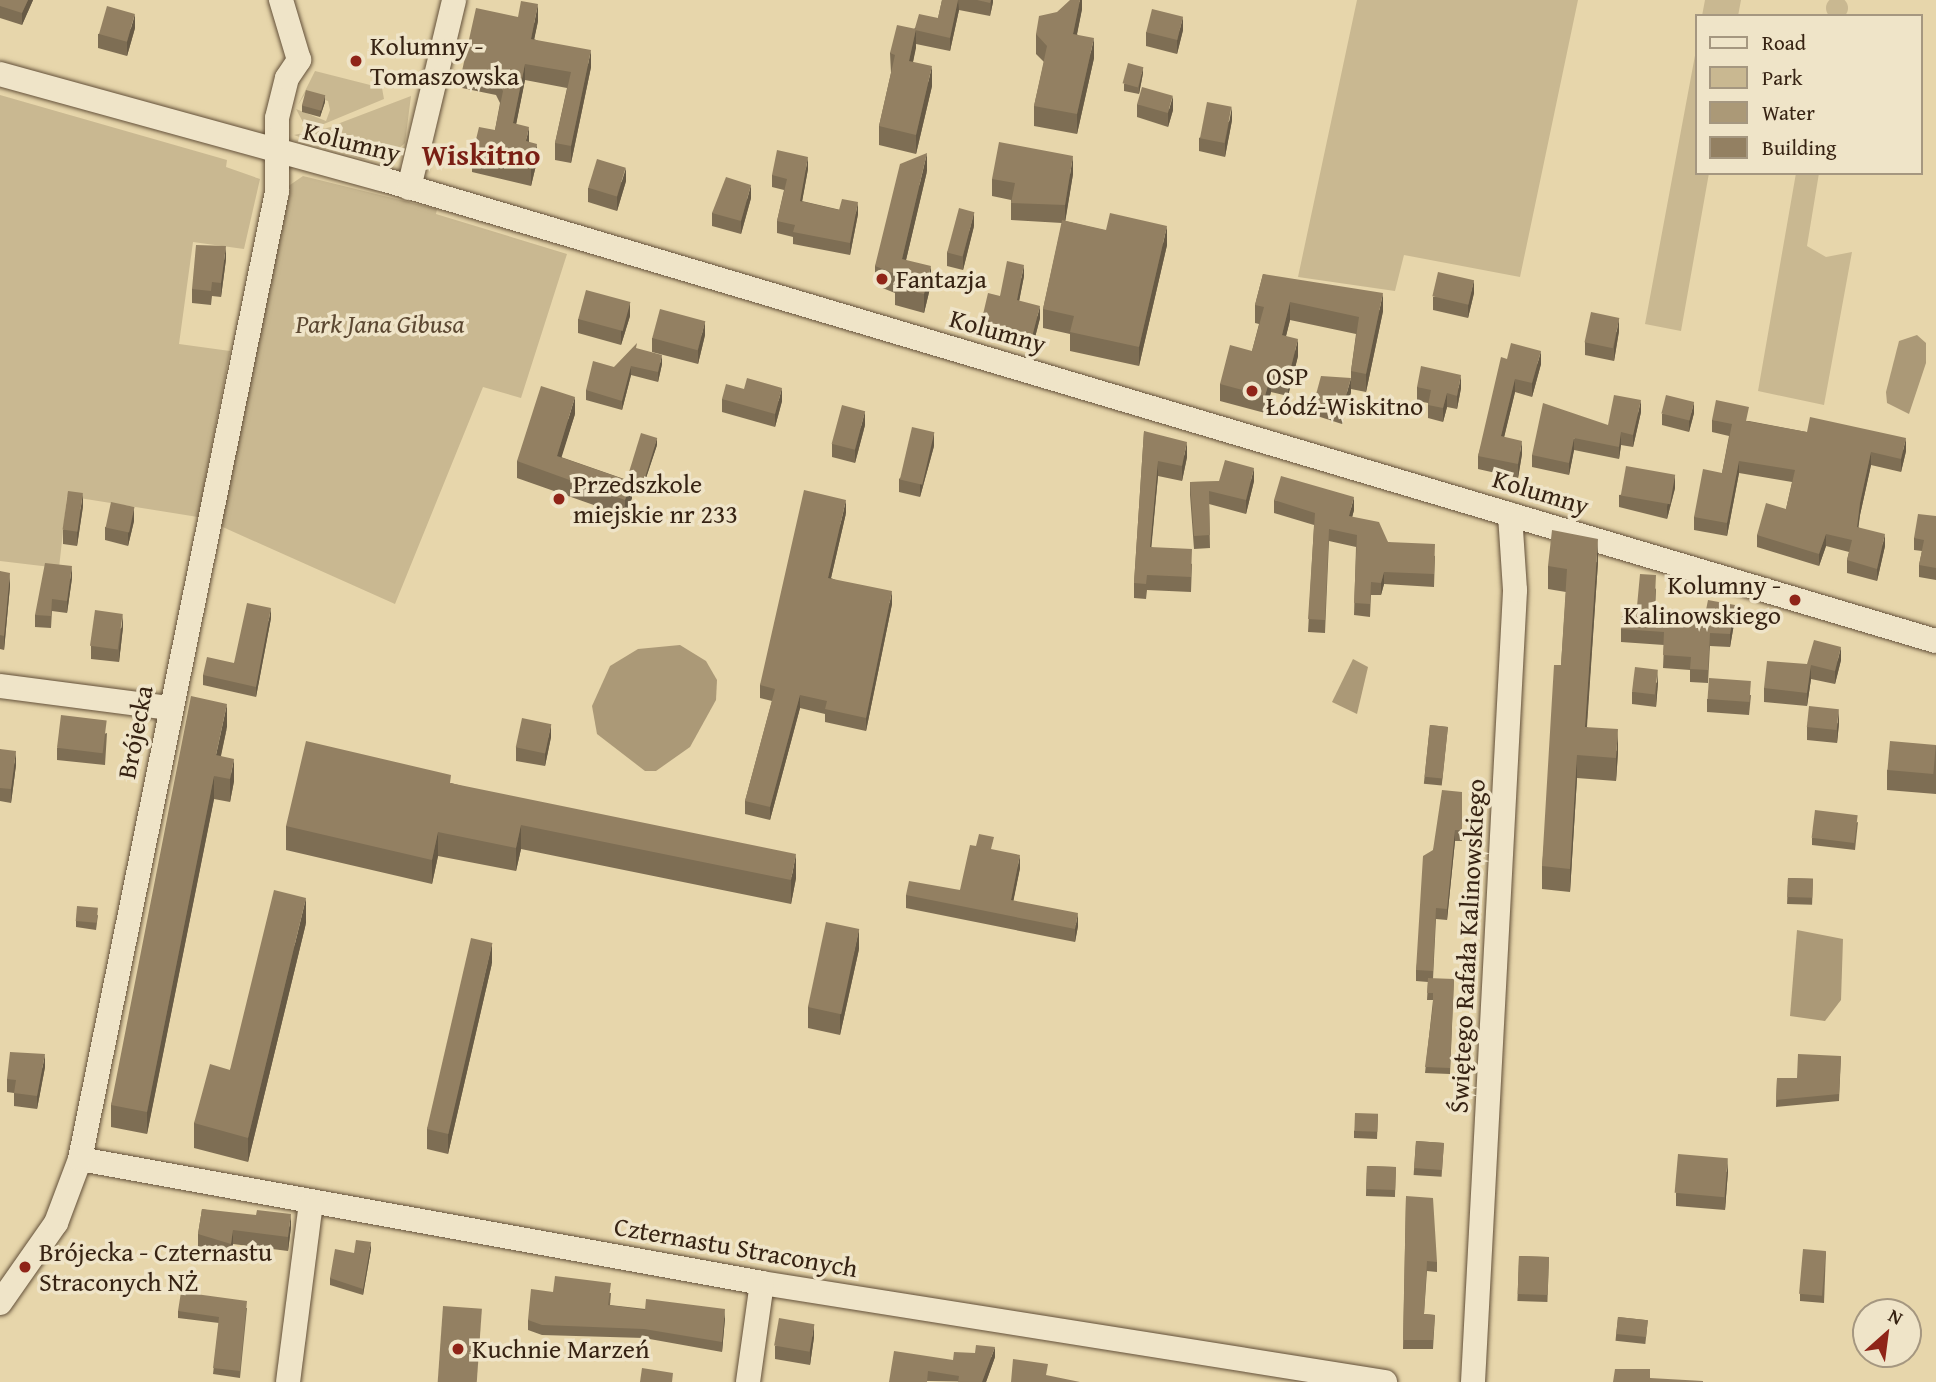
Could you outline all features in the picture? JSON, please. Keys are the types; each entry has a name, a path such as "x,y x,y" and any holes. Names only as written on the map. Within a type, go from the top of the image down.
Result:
{"street":[{"name":"Brójecka","path":"0,1303 56,1223 80,1159 277,192 279,111 299,60 281,0"},
{"path":"409,188 454,0"},
{"name":"Kolumny","path":"0,74 278,154 409,188 1936,641"},
{"name":"Świętego Rafała Kalinowskiego","path":"1474,1381 1515,590 1510,514"},
{"path":"0,686 170,708"},
{"name":"Czternastu Straconych","path":"80,1159 762,1283 1385,1382"},
{"path":"288,1382 311,1202"},
{"path":"748,1382 762,1283"}],"green space":[{"path":"1832,-1 1842,-1 1847,4 1845,14 1827,12 1827,4"},
{"path":"1357,0 1578,0 1520,277 1404,255 1395,291 1298,277"},
{"path":"1705,0 1741,0 1738,14 1702,14"},
{"path":"1694,61 1694,175 1709,175 1681,331 1645,324"},
{"path":"315,71 382,88 384,99 319,126 305,126 296,109 326,121 330,110 328,101 305,94 298,105"},
{"path":"0,95 227,160 226,167 260,179 244,249 193,242 179,344 230,351 198,517 67,496 59,568 0,561"},
{"path":"411,96 405,143 387,159 362,159 294,135 331,127 334,132 340,123"},
{"path":"1796,175 1819,175 1807,246 1826,257 1852,252 1824,405 1758,391"},
{"name":"Park Jana Gibusa","path":"303,176 437,209 436,214 567,254 521,398 483,387 395,604 216,524 287,187"}],"water":[{"path":"1917,335 1926,343 1926,363 1909,414 1887,403 1886,392 1899,341"},
{"path":"680,645 706,661 717,680 716,700 690,747 656,771 645,771 597,734 592,706 610,666 638,649"},
{"path":"1353,659 1368,667 1357,714 1332,702"},
{"path":"1797,930 1843,939 1841,1000 1825,1021 1790,1016"}],"building":[{"path":"0,0 28,0 22,13 0,6"},
{"path":"942,0 958,0 950,38 915,30 919,14 938,18"},
{"path":"1070,0 1080,0 1073,34 1094,38 1077,114 1034,106 1047,46 1036,34 1039,16 1057,12"},
{"path":"521,1 538,4 531,39 591,50 571,146 555,143 571,72 525,64 513,123 529,127 526,141 537,144 531,169 472,156 479,127 495,130 503,91 496,79 462,71 476,8 518,17"},
{"path":"107,6 135,14 127,42 99,34"},
{"path":"1152,9 1183,17 1177,40 1146,32"},
{"path":"897,25 916,29 909,61 932,66 916,135 879,126 895,55 890,53"},
{"path":"1128,63 1143,67 1138,87 1123,83"},
{"path":"1142,87 1173,96 1168,113 1137,104"},
{"path":"306,90 325,95 321,111 302,105"},
{"path":"1207,102 1232,107 1224,143 1200,138"},
{"path":"999,142 1073,156 1065,205 1011,203 1015,183 992,179"},
{"path":"777,150 808,157 800,201 839,210 842,199 858,202 850,243 793,232 795,225 777,221 787,179 772,175"},
{"path":"927,153 902,259 931,266 924,294 895,287 898,275 875,266 900,164"},
{"path":"597,159 626,168 617,196 588,188"},
{"path":"726,177 751,185 741,221 712,213"},
{"path":"959,208 974,212 963,257 947,252"},
{"path":"1110,213 1167,226 1139,347 1070,332 1074,316 1043,309 1062,220 1106,230"},
{"path":"196,245 226,246 221,283 212,282 211,291 192,289"},
{"path":"1007,261 1024,265 1017,300 1040,306 1032,337 981,323 988,293 1000,296"},
{"path":"1438,272 1474,280 1468,305 1432,296"},
{"path":"1263,274 1383,293 1366,374 1351,371 1359,317 1290,302 1282,335 1298,339 1288,379 1271,375 1265,396 1220,384 1230,345 1252,351 1264,307 1255,305"},
{"path":"586,290 630,302 623,331 578,319"},
{"path":"660,309 705,321 698,350 652,338"},
{"path":"1591,312 1619,318 1613,348 1585,342"},
{"path":"637,343 636,348 662,355 658,372 631,366 622,401 586,390 593,361 614,367"},
{"path":"1511,343 1541,351 1532,383 1515,379 1501,436 1522,441 1518,464 1478,456 1501,357 1507,359"},
{"path":"1421,366 1461,375 1457,396 1447,393 1443,408 1428,405 1431,390 1417,387"},
{"path":"1321,376 1351,378 1342,410 1314,402"},
{"path":"747,378 782,388 775,414 722,399 726,384 744,389"},
{"path":"541,386 575,397 557,456 632,482 625,500 517,461"},
{"path":"1614,395 1641,400 1633,435 1621,432 1619,447 1574,438 1569,463 1532,455 1543,403 1608,425"},
{"path":"1666,395 1694,402 1690,420 1661,413"},
{"path":"1716,400 1749,407 1746,421 1807,432 1810,417 1906,438 1901,459 1871,452 1857,527 1885,534 1877,569 1847,560 1852,540 1826,534 1819,554 1757,535 1766,503 1786,509 1795,470 1739,461 1727,523 1694,517 1703,469 1722,473 1732,424 1712,420"},
{"path":"842,405 865,411 855,450 832,444"},
{"path":"912,427 934,432 922,485 900,480"},
{"path":"1144,431 1187,442 1182,466 1158,461 1150,547 1192,549 1191,577 1147,575 1146,584 1134,583"},
{"path":"641,433 657,438 644,480 628,475"},
{"path":"1225,460 1254,468 1246,500 1209,491 1210,535 1194,536 1190,482 1219,481"},
{"path":"1626,466 1675,475 1670,504 1621,496"},
{"path":"1281,476 1354,497 1349,516 1379,522 1388,542 1435,544 1434,574 1384,572 1381,583 1371,582 1370,604 1354,603 1357,535 1329,529 1325,620 1308,619 1315,513 1274,500"},
{"path":"804,490 846,500 828,578 892,591 866,718 825,709 827,701 800,695 770,807 745,801 775,689 760,685"},
{"path":"68,491 83,493 77,532 63,530"},
{"path":"111,502 134,507 129,532 106,527"},
{"path":"1918,514 1936,516 1936,568 1919,565 1924,540 1914,538"},
{"path":"1552,530 1598,539 1585,727 1618,729 1616,758 1577,755 1570,869 1542,866 1554,665 1561,665 1567,569 1548,566"},
{"path":"45,563 72,566 67,601 52,599 51,616 35,615"},
{"path":"0,571 10,573 4,636 0,635"},
{"path":"1640,574 1656,575 1654,618 1704,620 1708,600 1735,605 1730,634 1710,633 1708,670 1690,669 1691,657 1663,655 1664,632 1621,629 1622,616 1636,617"},
{"path":"247,603 271,608 256,687 203,675 207,657 234,663"},
{"path":"95,610 123,614 118,650 90,646"},
{"path":"1814,640 1841,647 1835,671 1811,665 1807,693 1764,688 1767,661 1807,664"},
{"path":"1635,667 1658,670 1655,695 1632,692"},
{"path":"1709,678 1751,681 1749,702 1708,699"},
{"path":"191,696 227,704 216,755 234,759 230,779 214,776 147,1112 111,1105"},
{"path":"1809,706 1839,709 1837,730 1807,727"},
{"path":"61,715 107,721 103,753 57,748"},
{"path":"522,718 551,724 545,754 516,747"},
{"path":"1430,725 1448,727 1442,779 1425,777"},
{"path":"306,741 451,775 450,783 796,854 791,880 521,825 516,848 438,832 432,860 286,826"},
{"path":"1890,741 1936,745 1933,774 1887,770"},
{"path":"0,749 16,751 11,789 0,788"},
{"path":"1442,790 1462,792 1462,830 1455,830 1447,909 1436,908 1433,971 1416,970 1423,856 1433,850"},
{"path":"1815,810 1858,815 1854,843 1812,838"},
{"path":"979,834 994,837 991,849 1020,855 1011,900 1078,913 1075,929 906,895 909,881 960,890 970,845 976,846"},
{"path":"1788,878 1813,879 1812,898 1787,897"},
{"path":"274,890 306,898 248,1138 194,1123 210,1064 230,1070"},
{"path":"77,906 98,908 97,923 76,921"},
{"path":"826,922 859,929 841,1014 808,1007"},
{"path":"471,938 492,943 448,1134 427,1129"},
{"path":"1428,978 1454,979 1450,1068 1425,1067 1433,1006 1433,993 1427,993"},
{"path":"10,1052 45,1054 37,1096 14,1093 16,1080 7,1079"},
{"path":"1798,1054 1841,1056 1839,1094 1776,1100 1777,1078 1797,1078"},
{"path":"1355,1113 1378,1114 1377,1132 1354,1131"},
{"path":"1416,1141 1444,1143 1442,1170 1414,1168"},
{"path":"1678,1154 1728,1158 1724,1197 1675,1193"},
{"path":"1367,1166 1396,1167 1395,1190 1366,1189"},
{"path":"1406,1196 1433,1198 1437,1262 1427,1261 1424,1314 1435,1315 1433,1340 1403,1340"},
{"path":"202,1209 256,1215 257,1210 291,1214 288,1237 233,1230 231,1244 198,1234"},
{"path":"356,1240 371,1242 363,1289 330,1278 335,1249 354,1253"},
{"path":"1803,1249 1826,1251 1822,1296 1799,1294"},
{"path":"1519,1256 1549,1257 1548,1295 1518,1294"},
{"path":"555,1276 611,1283 608,1305 645,1310 646,1299 725,1309 722,1342 644,1329 542,1325 528,1320 531,1289 553,1292"},
{"path":"181,1292 247,1301 240,1371 213,1368 219,1317 178,1311"},
{"name":"Kuchnie Marzeń","path":"443,1306 482,1309 477,1382 438,1382"},
{"path":"1618,1317 1648,1320 1646,1337 1616,1334"},
{"path":"779,1318 814,1324 810,1352 774,1346"},
{"path":"976,1345 995,1347 982,1382 958,1382 959,1376 928,1371 927,1382 889,1382 894,1351 953,1360 954,1352 975,1353"},
{"path":"1013,1359 1048,1364 1046,1375 1080,1382 1011,1382"},
{"path":"642,1368 673,1373 672,1382 640,1382"},
{"path":"1615,1369 1650,1369 1650,1378 1703,1382 1613,1382"}],"place":[{"name":"Kolumny - Tomaszowska","path":"356,61"},
{"name":"Fantazja","path":"882,279"},
{"name":"OSP Łódź-Wiskitno","path":"1252,391"},
{"name":"Przedszkole miejskie nr 233","path":"559,499"},
{"name":"Kolumny - Kalinowskiego","path":"1795,600"},
{"name":"Brójecka - Czternastu Straconych NŻ","path":"25,1267"},
{"name":"Kuchnie Marzeń","path":"458,1349"}],"district":[{"name":"Wiskitno","path":"481,154"}]}
